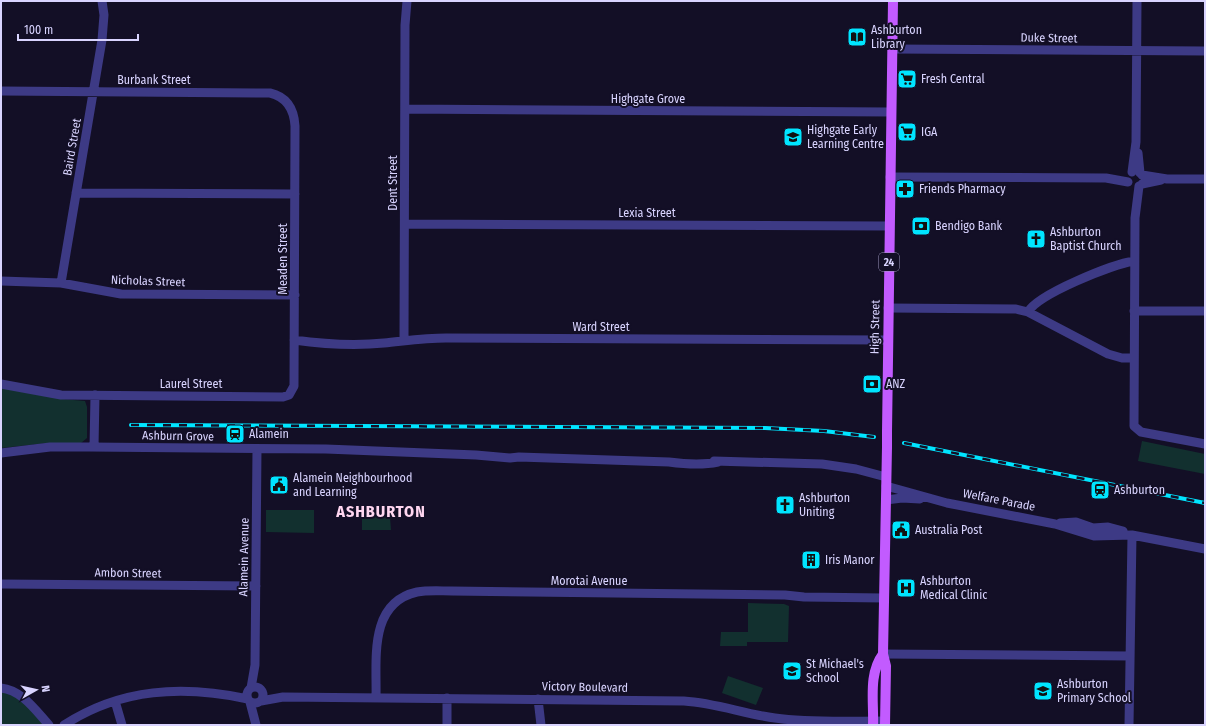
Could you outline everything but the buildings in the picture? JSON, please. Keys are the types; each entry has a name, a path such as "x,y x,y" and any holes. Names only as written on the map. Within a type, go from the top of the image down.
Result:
{"main road":[{"name":"High Street","path":"885,723 886,666 883,654 893,1"},
{"name":"High Street","path":"874,723 874,672 877,662 883,654"}],"street":[{"name":"Baird Street","path":"102,1 104,15"},
{"name":"Baird Street","path":"61,283 102,40 106,1"},
{"name":"Dent Street","path":"401,1 405,25"},
{"name":"Dent Street","path":"404,340 405,25 407,1"},
{"path":"1137,1 1133,368 1134,426 1138,430 1205,444"},
{"name":"Duke Street","path":"892,49 1205,51"},
{"name":"Burbank Street","path":"1,91 270,93 282,98 291,108 295,117"},
{"name":"Highgate Grove","path":"405,109 891,112"},
{"name":"Meaden Street","path":"287,396 292,393 294,386 295,117"},
{"path":"890,177 1205,180"},
{"path":"76,193 295,194"},
{"name":"Lexia Street","path":"405,224 889,226"},
{"path":"1028,312 1037,302 1105,268 1135,251"},
{"path":"1105,268 1134,261"},
{"name":"Nicholas Street","path":"1,281 61,283 121,294 295,295"},
{"path":"888,308 1016,308 1028,312 1108,354 1117,361 1133,368"},
{"path":"1134,311 1205,311"},
{"name":"Ward Street","path":"294,343 377,343 446,338 888,340"},
{"path":"1108,354 1122,358 1134,358"},
{"name":"Laurel Street","path":"1,384 55,394 287,396"},
{"path":"92,395 92,447"},
{"name":"Ashburn Grove","path":"1,453 50,447 345,450 476,455 499,452 518,457 669,462 696,458 718,462 814,464 856,469 886,477"},
{"name":"Alamein Avenue","path":"256,725 254,665 257,449"},
{"name":"Welfare Parade","path":"886,477 938,500"},
{"name":"Welfare Parade","path":"886,500 902,498 938,500 1055,524 1076,522 1091,532 1113,528 1132,535 1205,549"},
{"path":"1130,725 1132,535"},
{"name":"Ambon Street","path":"1,584 256,586"},
{"name":"Morotai Avenue","path":"376,698 376,645 380,625 386,614 395,604 416,593 452,591 732,594 884,598"},
{"path":"883,654 1130,656"},
{"path":"1,688 11,690 22,697 50,725"},
{"name":"Victory Boulevard","path":"64,725 86,713 115,702 160,691 195,690 283,697 695,701 776,718 885,723"},
{"path":"447,698 447,725"},
{"path":"542,699 542,725"},
{"path":"115,702 122,725"}],"green space":[{"path":"1,388 62,399 85,401 87,407 87,438 81,443 48,443 1,448"},
{"path":"1142,441 1205,454 1205,474 1138,461"},
{"path":"266,510 314,510 314,533 266,532"},
{"path":"362,517 390,517 391,530 362,530"},
{"path":"748,603 784,604 789,606 788,642 747,642 747,646 720,646 721,632 748,632"},
{"path":"728,676 763,688 756,705 722,693"},
{"path":"1,691 20,700 44,725 1,725"}],"railway":[{"path":"131,425 765,428 824,431 874,437"},
{"path":"904,443 1205,503"}],"place":[{"name":"Ashburton Library","path":"857,37"},
{"name":"Fresh Central","path":"907,79"},
{"name":"IGA","path":"907,132"},
{"name":"Highgate Early Learning Centre","path":"793,137"},
{"name":"Friends Pharmacy","path":"905,189"},
{"name":"Bendigo Bank","path":"921,226"},
{"name":"Ashburton Baptist Church","path":"1036,239"},
{"name":"ANZ","path":"872,384"},
{"name":"Alamein","path":"235,434"},
{"name":"Alamein Neighbourhood and Learning","path":"279,485"},
{"name":"Ashburton","path":"1100,490"},
{"name":"Ashburton Uniting","path":"785,505"},
{"name":"Australia Post","path":"901,530"},
{"name":"Iris Manor","path":"811,560"},
{"name":"Ashburton Medical Clinic","path":"906,588"},
{"name":"St Michael's School","path":"792,671"},
{"name":"Ashburton Primary School","path":"1043,691"}],"district":[{"name":"ASHBURTON","path":"381,511"}]}
